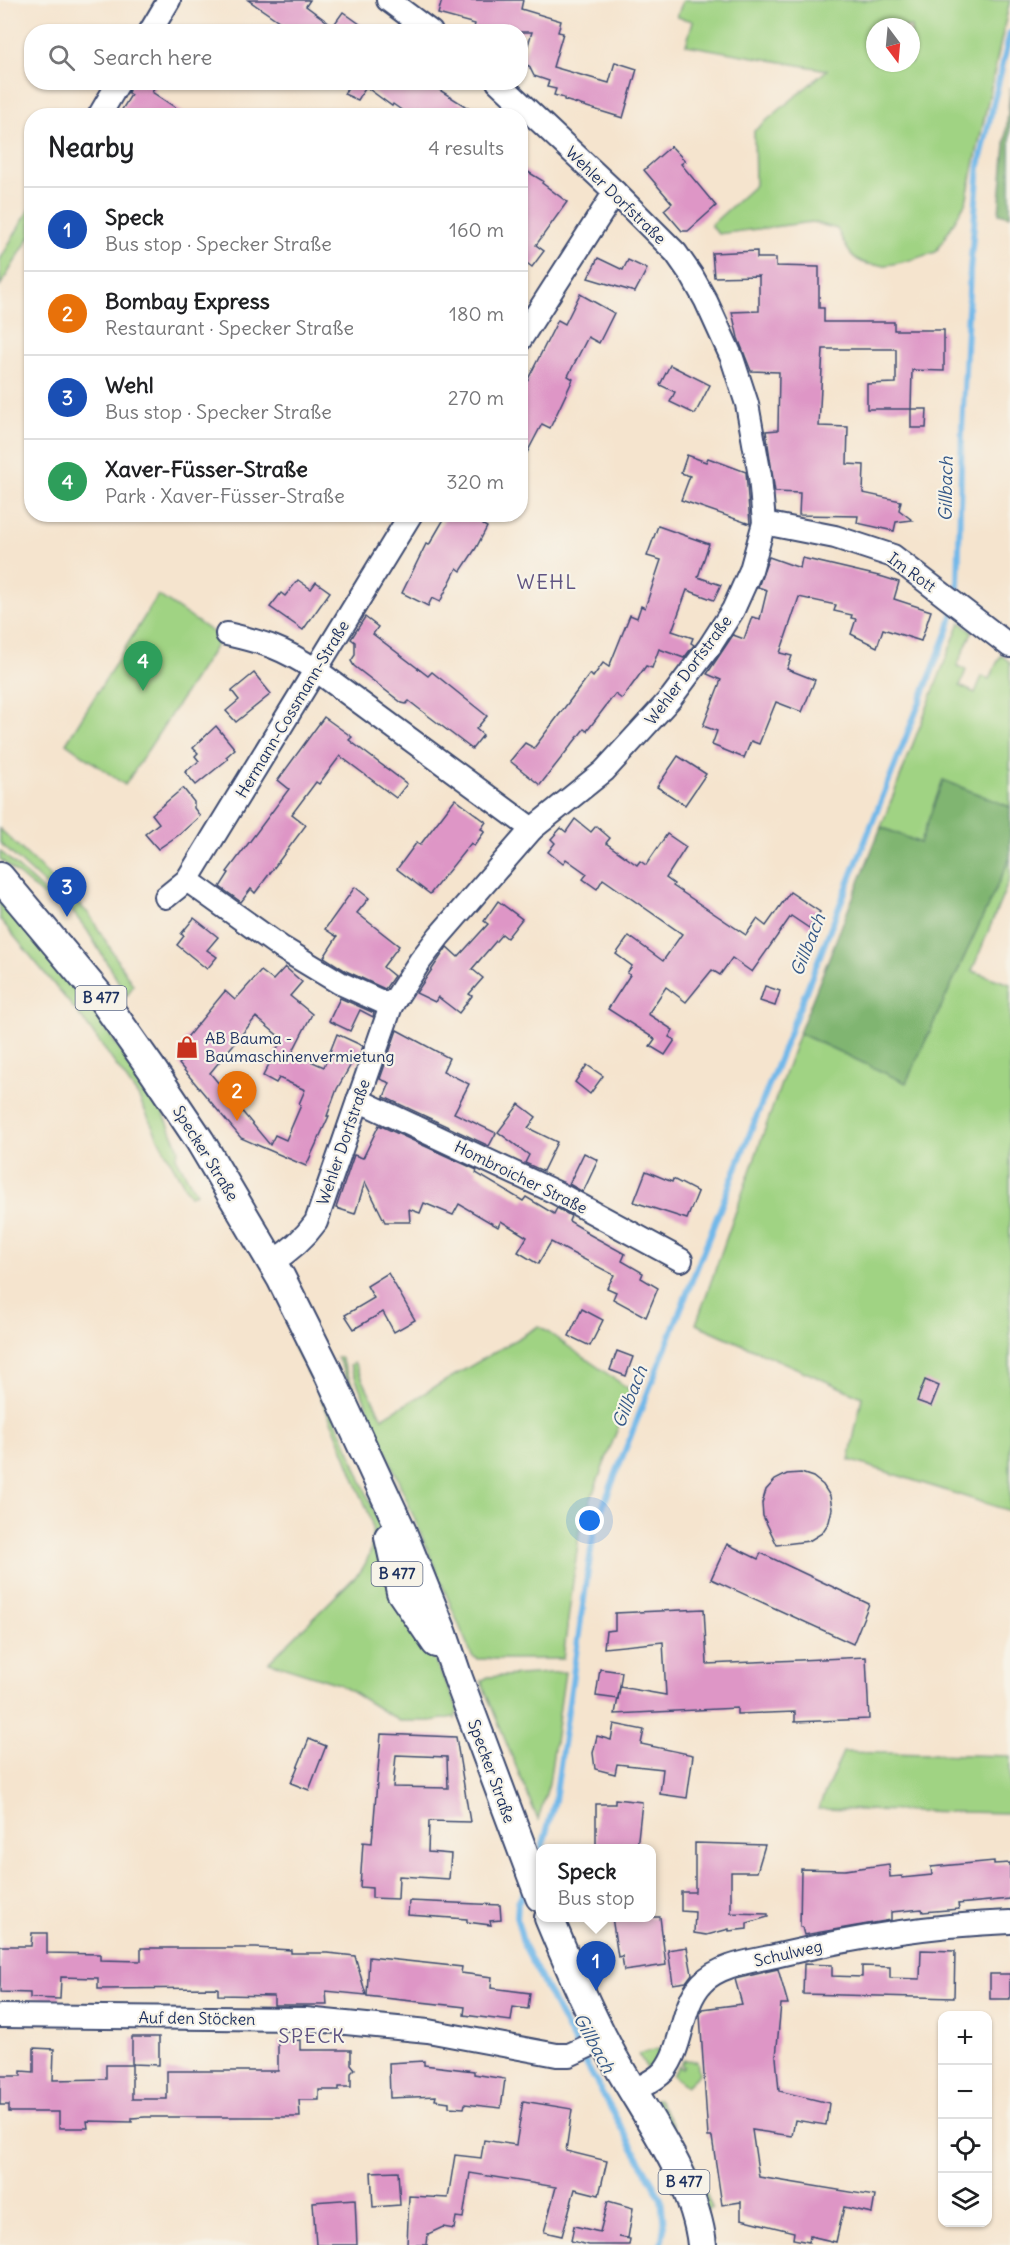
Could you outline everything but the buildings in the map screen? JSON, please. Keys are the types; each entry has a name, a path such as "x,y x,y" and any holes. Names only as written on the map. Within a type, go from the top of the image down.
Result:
{"main road":[{"name":"Specker Straße","path":"0,877 103,1000 200,1141 272,1262 305,1324 366,1458 393,1547 401,1592 458,1678 536,1884"},
{"name":"B 477","path":"551,1922 603,2039 684,2182 697,2215 702,2245"}],"street":[{"path":"155,24 169,0"},
{"path":"388,0 420,24"},
{"path":"104,108 114,90"},
{"name":"Wehler Dorfstraße","path":"507,90 526,108"},
{"name":"Wehler Dorfstraße","path":"272,1262 289,1252 305,1237 316,1222 391,1006 420,961 532,829 604,771 649,724 690,674 733,610 751,570 764,523 760,476 747,404 719,330 700,290 685,264 615,192 528,110"},
{"path":"528,328 615,192"},
{"name":"Hermann-Cossmann-Straße","path":"166,897 187,880 406,522"},
{"name":"Im Rott","path":"764,523 835,537 893,556 1010,646"},
{"path":"227,634 271,644 289,652 532,829"},
{"path":"187,880 282,948 340,983 391,1006"},
{"name":"Hombroicher Straße","path":"358,1100 557,1193 681,1260"},
{"name":"Schulweg","path":"633,2091 663,2072 672,2059 697,1990 710,1976 719,1971 760,1959 865,1937 938,1926 1010,1922"},
{"name":"Auf den Stöcken","path":"0,2016 305,2019 428,2031 531,2051 569,2055 603,2039"}],"green space":[{"path":"683,0 1010,0 966,202 936,252 904,262 869,264 859,261 851,254 837,229 812,222 718,234 711,225 755,185 754,131 827,70 686,45 693,21 677,17"},
{"path":"1010,88 1010,216 999,213"},
{"path":"24,218 24,247 0,286 0,260"},
{"path":"158,595 221,638 125,785 66,743"},
{"path":"960,622 972,632 957,666 966,670 960,686 975,693 982,676 989,679 1001,655 1010,662 1010,807 943,780 920,843 881,827"},
{"path":"943,780 1010,807 1010,858 906,1083 799,1033 881,827 920,843"},
{"path":"0,829 89,914 133,985 127,996 87,930 68,906 0,843"},
{"path":"0,851 50,897 48,900 0,859"},
{"path":"1010,858 1010,878 972,971 1010,984 1010,1511 849,1460 862,1397 696,1324 799,1033 906,1082"},
{"path":"0,896 67,973 163,1112 179,1149 176,1157 196,1193 190,1196 138,1096 85,1022 0,919"},
{"path":"539,1326 632,1391 580,1527 563,1659 478,1659 472,1656 350,1365 354,1362 382,1418"},
{"path":"300,1342 346,1442 428,1646 458,1709 455,1719 454,1717 431,1721 399,1721 339,1684 269,1662 361,1571 372,1545 371,1522 337,1434 293,1346"},
{"path":"337,1357 340,1357 398,1491"},
{"path":"565,1672 549,1783 538,1820 481,1681 488,1677"},
{"path":"843,1752 1010,1756 1010,1813 818,1809"},
{"path":"663,2048 664,2056 652,2070 648,2070 638,2054"},
{"path":"684,2060 697,2061 699,2074 686,2086 672,2075 679,2066 682,2069 684,2067 681,2064"},
{"path":"654,2099 658,2099 683,2144 677,2147"},
{"path":"691,2158 712,2208 706,2211 684,2161"}],"waterway":[{"name":"Gillbach","path":"956,598 970,271 979,166 1010,33"},
{"name":"Gillbach","path":"543,1844 555,1800 594,1529 949,628 954,608"},
{"name":"Gillbach","path":"527,1886 518,1903 517,1919 524,1946 576,2046"},
{"name":"Gillbach","path":"581,2055 661,2198 664,2227 661,2245"}],"place":[{"name":"Xaver-Füsser-Straße","path":"143,691"},
{"name":"Wehl","path":"67,917"},
{"name":"AB Bauma - Baumaschinenvermietung","path":"187,1047"},
{"name":"Bombay Express","path":"237,1121"},
{"name":"Speck","path":"596,1991"}],"district":[{"name":"WEHL","path":"547,582"},
{"name":"SPECK","path":"312,2036"}]}
